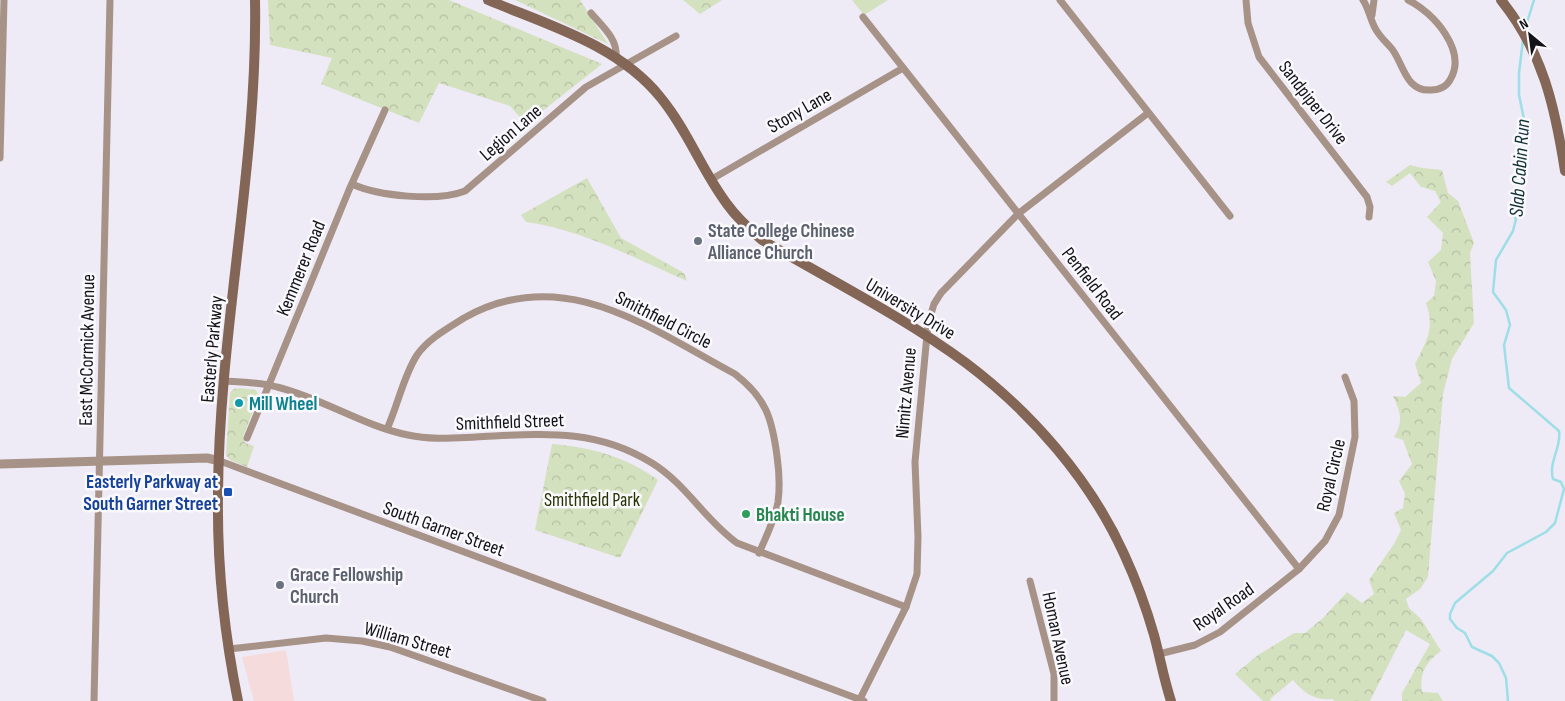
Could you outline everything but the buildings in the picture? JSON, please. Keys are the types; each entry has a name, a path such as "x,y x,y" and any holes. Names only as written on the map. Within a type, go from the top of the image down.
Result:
{"main road":[{"name":"Easterly Parkway","path":"238,701 229,649 220,553 218,495 224,381 252,115 255,0"},
{"name":"University Drive","path":"488,0 595,45 627,64 651,86 670,109 712,179 741,221 762,240 927,336 967,364 1006,398 1048,439 1092,497 1124,553 1143,600 1171,701"},
{"path":"1501,0 1536,56 1551,96 1565,171"}],"street":[{"path":"0,158 4,0"},
{"name":"East McCormick Avenue","path":"94,701 110,0"},
{"path":"1060,0 1230,216"},
{"name":"Sandpiper Drive","path":"1246,0 1248,23 1259,56 1367,198 1370,207 1370,217"},
{"path":"1363,0 1376,30 1398,59 1408,80 1415,87 1424,91 1442,88 1449,82 1454,72 1455,61 1452,50 1437,22 1425,11 1408,0"},
{"path":"1372,18 1374,0"},
{"path":"591,13 614,42 616,57"},
{"name":"Penfield Road","path":"863,17 1298,569"},
{"name":"Legion Lane","path":"352,184 370,192 389,194 446,195 465,191 586,87 676,36"},
{"name":"Stony Lane","path":"712,179 903,68"},
{"name":"Kemmerer Road","path":"248,438 352,184 385,110"},
{"name":"Nimitz Avenue","path":"861,700 906,607 917,574 919,557 915,462 929,317 941,293 1018,214 1148,113"},
{"name":"Smithfield Circle","path":"387,429 418,354 447,328 489,307 528,298 567,298 600,305 622,313 735,374 749,384 760,398 773,427 779,486 776,508 759,553"},
{"name":"Royal Circle","path":"1298,569 1325,541 1339,515 1355,437 1356,421 1354,401 1345,377"},
{"name":"Smithfield Street","path":"224,381 270,385 410,436 434,439 555,433 584,436 606,442 630,451 659,468 681,485 728,536 759,553 906,607"},
{"name":"South Garner Street","path":"0,464 207,458 220,461 861,700"},
{"name":"Royal Road","path":"1159,654 1188,647 1209,639 1298,569"},
{"name":"Homan Avenue","path":"1030,581 1051,657 1054,674 1054,701"},
{"name":"William Street","path":"229,649 326,638 362,641 390,647 542,701"}],"shaded area":[{"path":"286,650 294,701 254,701 242,657"}],"green space":[{"path":"268,0 449,0 602,64 526,124 510,106 439,83 419,123 321,84 332,58 270,45"},
{"path":"515,0 580,0 608,44"},
{"path":"683,0 722,0 700,14"},
{"path":"852,0 888,0 864,15"},
{"path":"1410,165 1442,170 1448,193 1458,201 1474,243 1470,253 1474,323 1452,359 1443,394 1428,577 1420,589 1406,599 1409,608 1421,619 1441,651 1431,659 1425,669 1421,685 1422,692 1438,693 1443,701 1402,701 1402,693 1430,644 1406,630 1370,701 1320,699 1305,692 1293,680 1270,699 1271,701 1263,701 1235,674 1258,655 1294,633 1305,633 1323,618 1347,592 1362,603 1374,594 1369,580 1394,544 1401,530 1394,513 1403,508 1405,494 1399,481 1412,464 1403,440 1394,437 1399,426 1400,416 1393,396 1405,397 1421,383 1415,364 1430,327 1426,303 1434,296 1436,281 1428,262 1441,250 1443,233 1427,217 1441,202 1435,191 1421,187 1410,173 1392,186 1386,182"},
{"path":"587,178 621,238 684,273 687,281 588,238 568,231 526,222 521,215"},
{"path":"233,389 256,390 259,396 243,437 245,443 254,446 247,467 230,460 226,455 230,393"},
{"name":"Smithfield Park","path":"552,444 608,454 633,465 658,480 620,558 535,530"}],"waterway":[{"name":"Slab Cabin Run","path":"1525,29 1534,0"},
{"name":"Slab Cabin Run","path":"1508,701 1506,678 1499,663 1492,656 1472,647 1465,633 1457,628 1450,619 1450,614 1455,603 1493,571 1507,553 1546,532 1555,523 1564,489 1561,482 1553,479 1552,473 1553,461 1559,443 1559,431 1509,388 1504,345 1510,325 1506,310 1493,292 1496,260 1513,231 1516,219 1513,212 1519,182 1525,124 1519,95 1519,73 1523,40"}],"place":[{"name":"State College Chinese Alliance Church","path":"698,241"},
{"name":"Mill Wheel","path":"239,403"},
{"name":"Easterly Parkway at South Garner Street","path":"228,492"},
{"name":"Bhakti House","path":"746,514"},
{"name":"Grace Fellowship Church","path":"280,585"}]}
